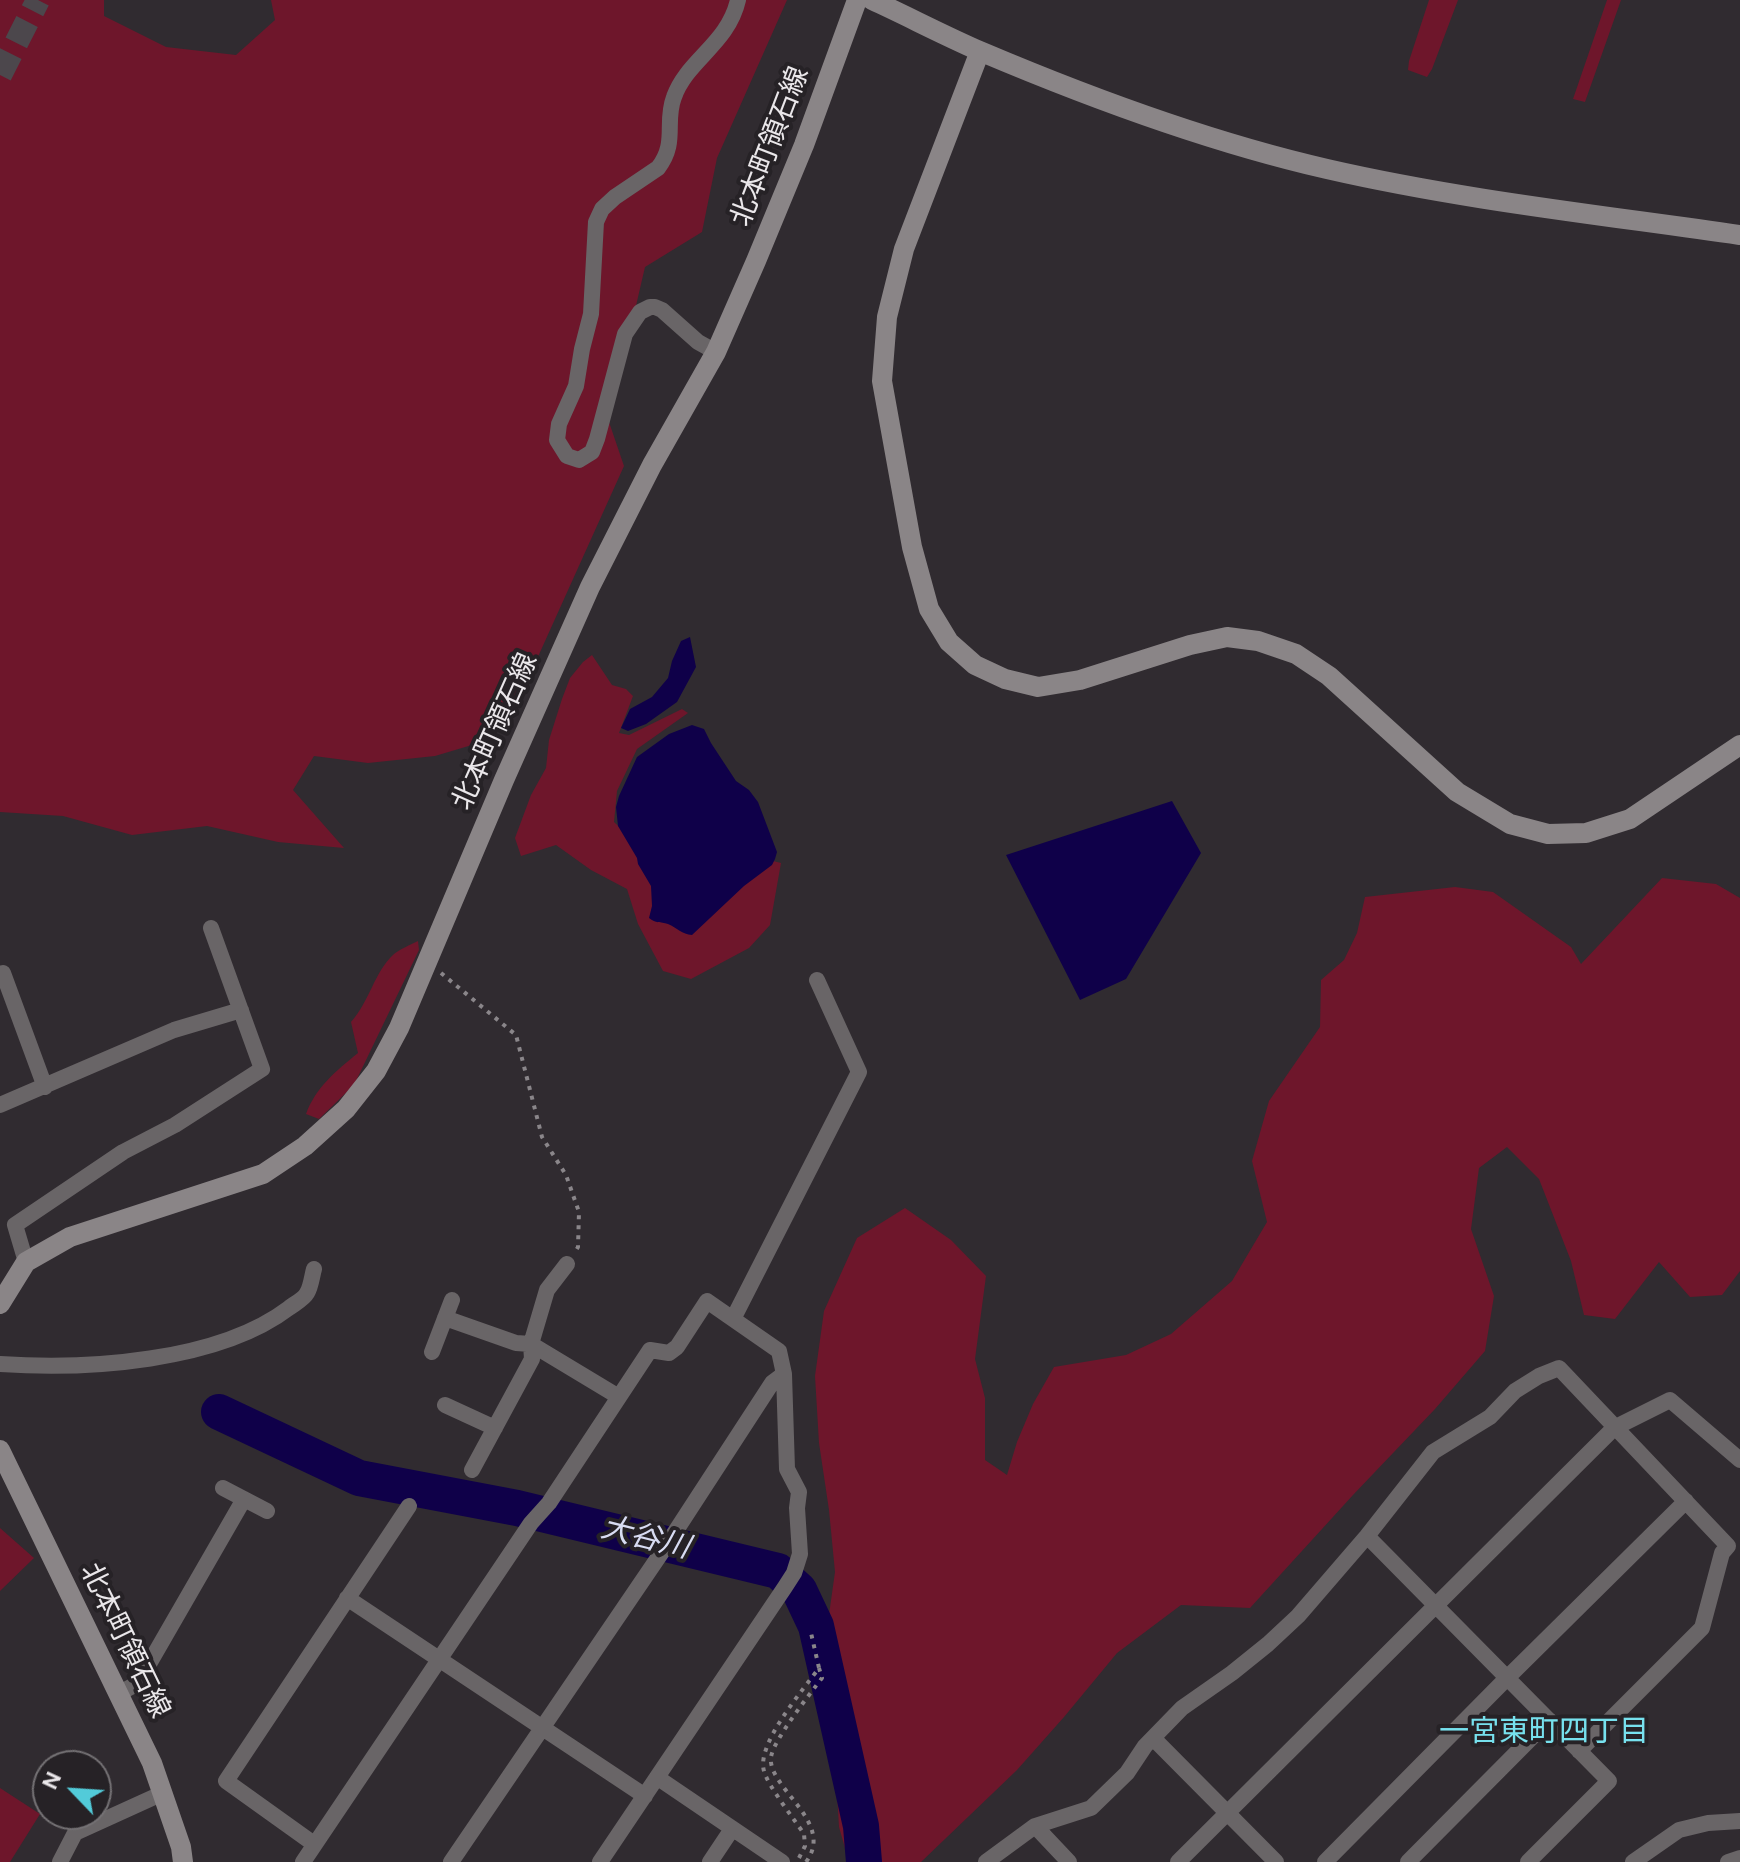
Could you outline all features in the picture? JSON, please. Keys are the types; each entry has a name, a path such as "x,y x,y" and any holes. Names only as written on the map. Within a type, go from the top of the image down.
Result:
{"street":[{"path":"716,352 698,342 662,310 650,307 640,312 625,334 592,452 579,460 567,456 561,449 557,440 559,424 576,386 591,314 596,222 602,209 615,197 663,162 669,148 673,98 686,75 728,26 738,0"},
{"name":"北本町領石線","path":"0,1304 26,1262 70,1237 263,1174 305,1146 346,1109 376,1071 399,1028 590,587 652,465 716,352 804,145 857,0"},
{"path":"872,0 980,51 1113,103 1215,138 1324,169 1448,193 1740,235"},
{"path":"980,51 904,249 887,317 882,381 912,547 929,609 949,642 975,665 1005,679 1038,687 1080,680 1190,645 1227,637 1258,641 1296,654 1329,676 1457,792 1510,824 1548,834 1586,833 1630,819 1740,745"},
{"path":"26,1262 15,1225 123,1152 175,1125 262,1069 211,928"},
{"path":"3,973 45,1087"},
{"path":"733,1319 859,1072 817,980"},
{"path":"0,1105 174,1030 241,1010"},
{"path":"472,1470 532,1359 531,1344 547,1290 567,1264"},
{"path":"0,1364 34,1367 130,1362 207,1347 251,1332 282,1313 307,1294 314,1269"},
{"path":"432,1352 452,1300"},
{"path":"303,1862 650,1350 669,1353 677,1347 707,1301 779,1351 784,1374 787,1469 799,1492 800,1554 790,1580 600,1862"},
{"path":"445,1318 516,1343 531,1344 619,1397"},
{"path":"986,1862 1035,1826 1091,1808 1127,1773 1153,1738 1182,1708 1232,1673 1298,1616 1367,1536 1433,1452 1490,1417 1515,1391 1559,1368 1728,1546 1722,1553 1702,1628 1579,1751"},
{"path":"451,1862 668,1543 772,1383 784,1374"},
{"path":"1178,1862 1614,1428 1670,1400 1740,1460"},
{"path":"445,1405 495,1428"},
{"name":"北本町領石線","path":"0,1450 152,1763 181,1847 183,1862"},
{"path":"223,1488 267,1511"},
{"path":"118,1694 138,1683 244,1499"},
{"path":"1325,1862 1686,1501"},
{"path":"314,1844 226,1781 409,1506"},
{"path":"1367,1536 1609,1781 1528,1862"},
{"path":"347,1598 645,1796"},
{"path":"1408,1862 1549,1720"},
{"path":"1153,1738 1276,1862"},
{"path":"658,1778 782,1862"},
{"path":"60,1862 75,1833 163,1793"},
{"path":"1633,1862 1679,1830 1708,1823 1740,1821"},
{"path":"1035,1826 1069,1862"},
{"path":"710,1862 732,1829"},
{"path":"1728,1862 1740,1858"}],"path":[{"path":"428,962 516,1035 542,1137 566,1175 579,1212 578,1247 567,1264"},
{"path":"806,1862 813,1845 810,1825 774,1771 771,1759 787,1727 822,1678 811,1633"},
{"path":"794,1862 805,1846 804,1834 765,1775 762,1758 774,1731 819,1668"}],"shaded area":[{"path":"0,0 104,0 104,16 166,47 236,55 275,20 271,0 787,0 717,158 702,232 645,267 609,422 624,466 518,701 492,739 435,756 368,763 314,756 293,790 344,848 278,842 207,826 132,835 63,816 0,812"},
{"path":"1429,0 1458,0 1427,77 1408,70"},
{"path":"1607,0 1621,0 1585,102 1573,99"},
{"path":"690,637 696,667 677,702 646,724 628,731 621,728 630,709 652,697 668,678 681,641"},
{"path":"592,655 612,685 626,689 633,696 619,733 629,735 682,709 688,713 637,749 617,791 614,822 636,843 781,863 770,925 749,948 691,979 663,971 638,924 627,889 591,870 556,845 521,856 515,838 531,795 546,768 549,740 570,678"},
{"path":"692,725 704,729 736,781 749,790 758,802 777,852 772,865 744,886 692,935 649,918 651,886 618,826 616,807 637,757 669,734"},
{"path":"1172,801 1201,853 1126,979 1080,1000 1006,855"},
{"path":"1662,878 1716,884 1740,898 1740,1271 1722,1295 1690,1297 1659,1262 1615,1319 1584,1315 1571,1261 1539,1179 1507,1147 1479,1168 1471,1229 1494,1296 1485,1351 1435,1409 1250,1608 1181,1605 1117,1653 1017,1770 921,1862 849,1862 839,1827 825,1643 835,1572 819,1443 815,1376 824,1311 857,1238 905,1208 951,1240 986,1276 975,1359 985,1398 985,1460 1007,1475 1033,1404 1054,1367 1126,1355 1171,1334 1232,1281 1267,1222 1252,1161 1269,1101 1320,1027 1321,980 1344,960 1357,933 1365,897 1455,887 1493,892 1571,947 1581,964"},
{"path":"418,941 419,950 354,1085 319,1119 306,1114 321,1088 358,1053 351,1022 387,961"},
{"path":"0,1528 34,1558 0,1591"},
{"path":"0,1788 32,1809 32,1827 10,1862 0,1862"}],"waterway":[{"name":"大谷川","path":"219,1412 359,1478 517,1508 778,1571 799,1590 816,1626 861,1826 864,1862"}],"tunnel":[{"path":"0,75 38,0"}],"district":[{"name":"一宮東町四丁目","path":"1544,1733"}]}
